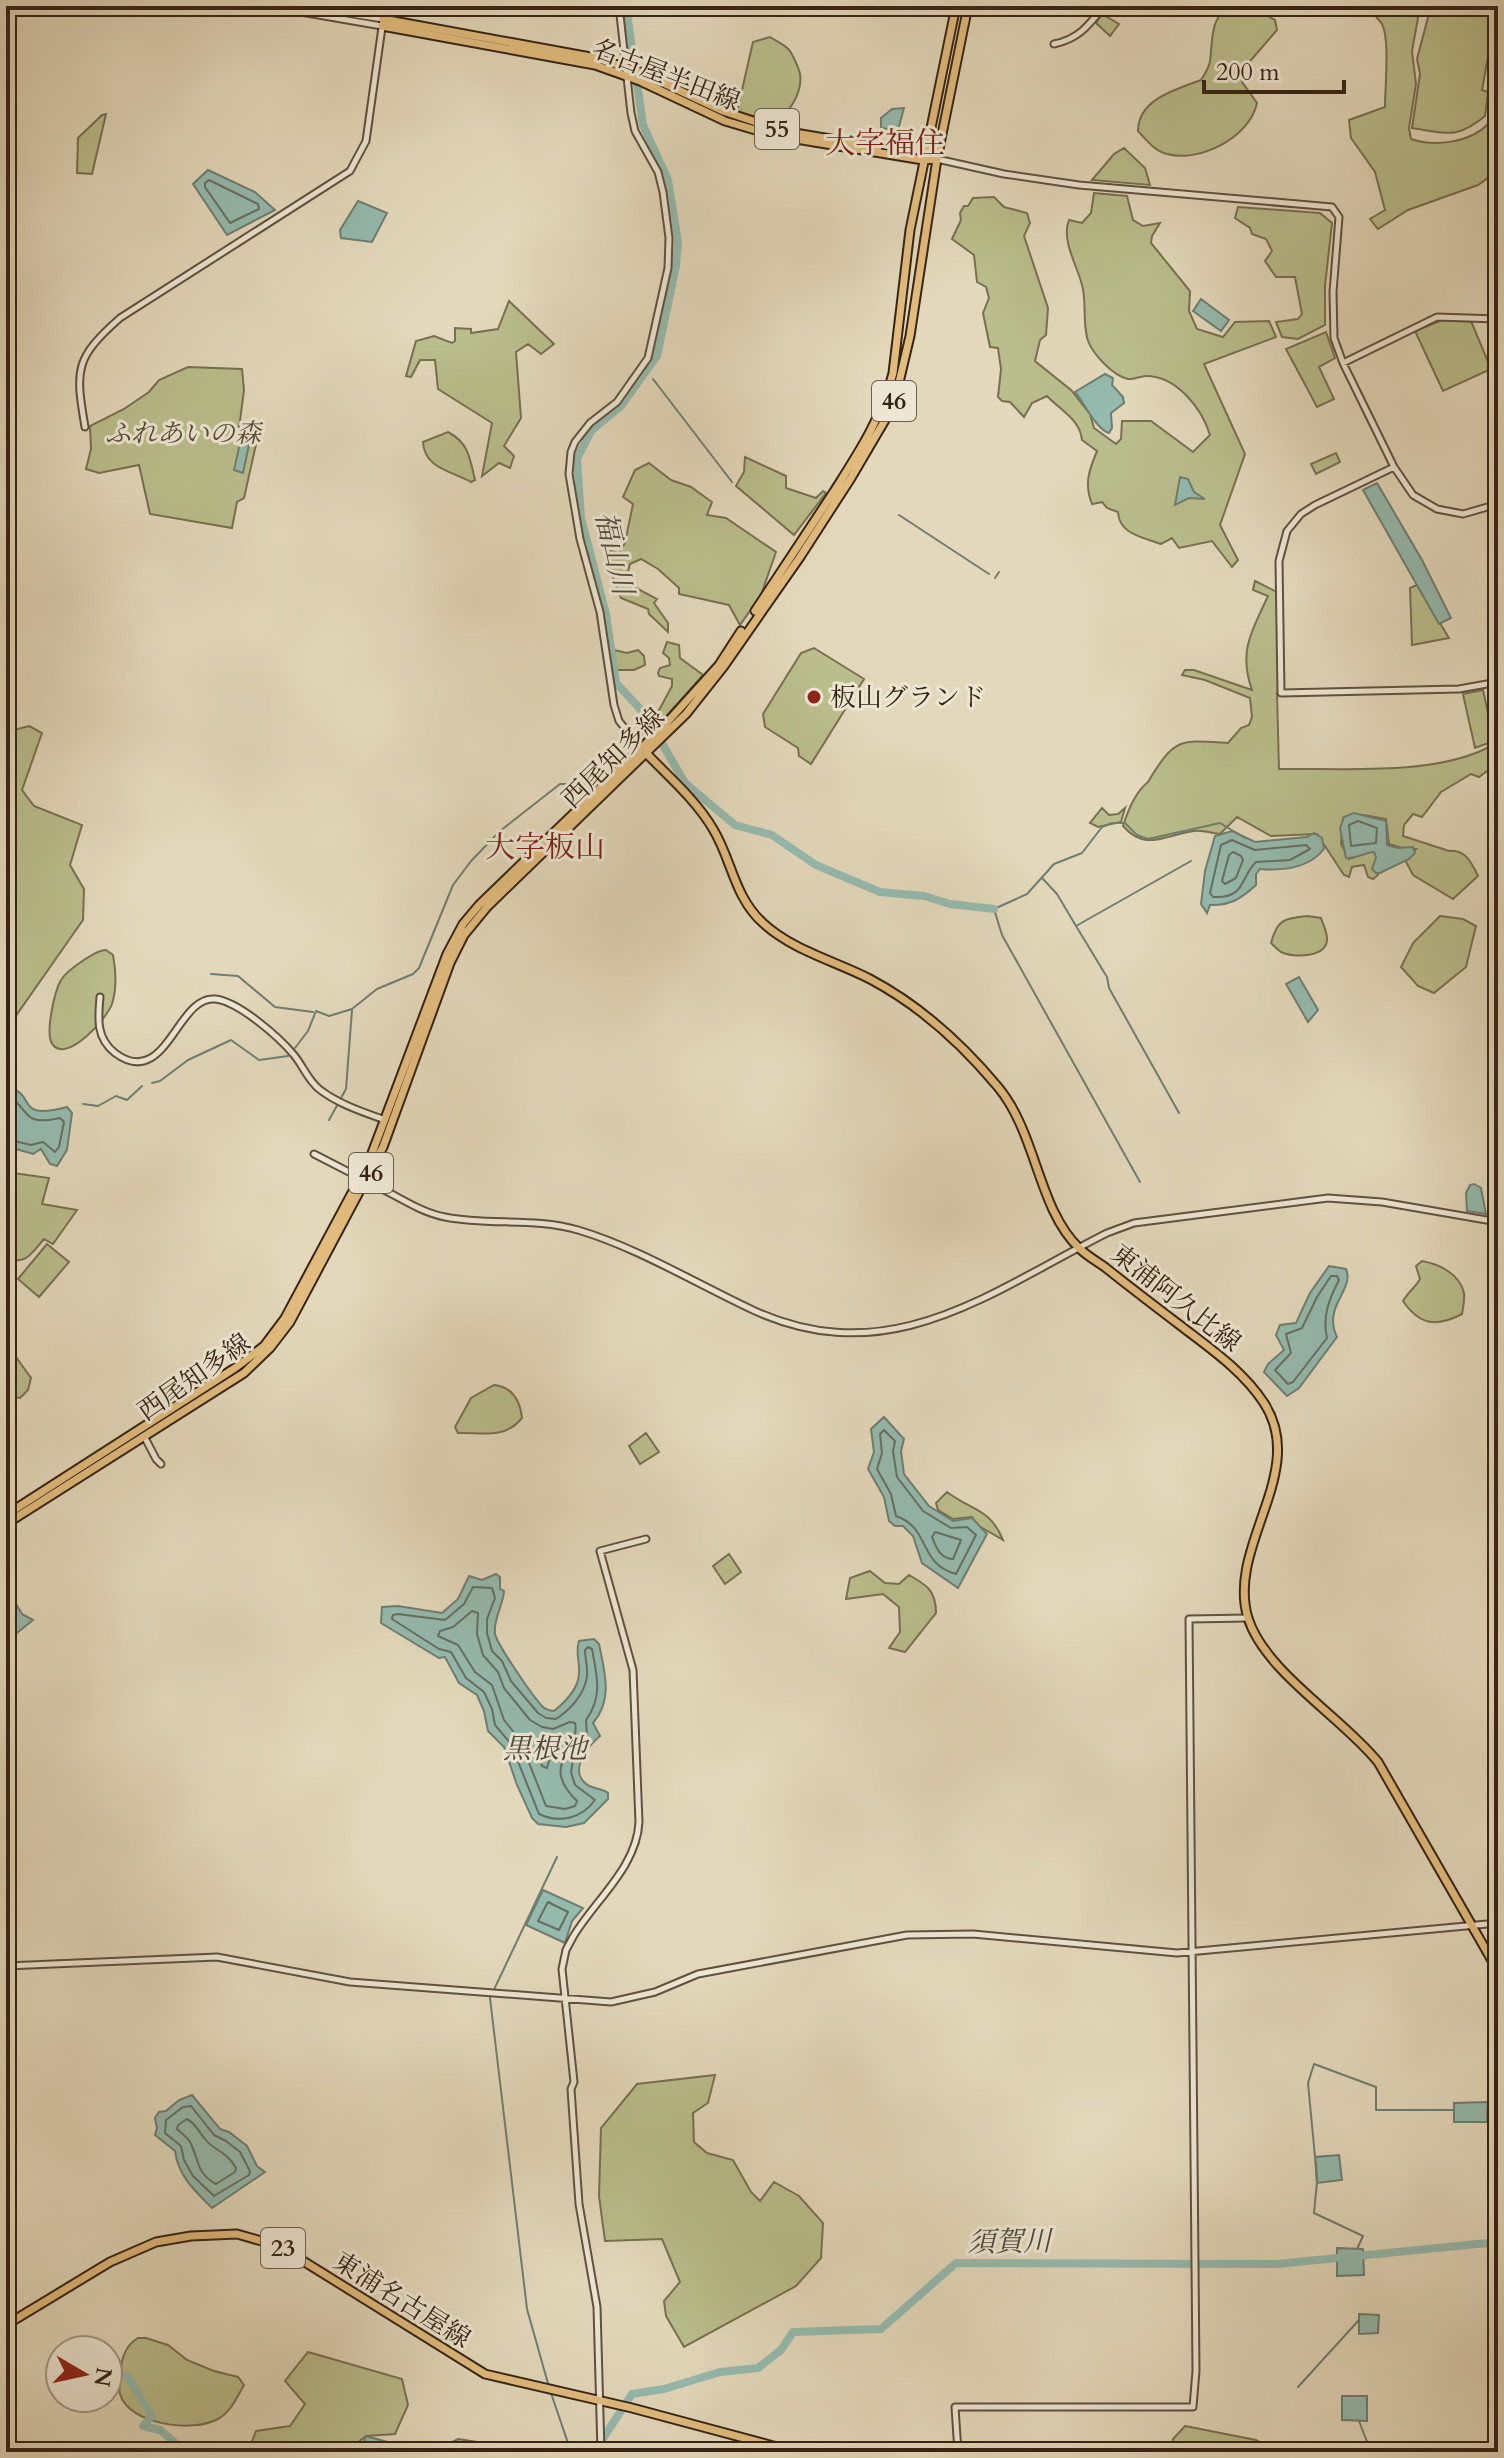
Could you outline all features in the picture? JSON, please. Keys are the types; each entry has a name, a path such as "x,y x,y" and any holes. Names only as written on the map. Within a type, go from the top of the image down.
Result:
{"main road":[{"name":"西尾知多線","path":"665,730 719,665 878,419 893,373 910,230 956,6"},
{"name":"西尾知多線","path":"6,1524 9,1514 244,1373 270,1348 290,1322 389,1132 450,963 464,935 487,907 647,749 724,666 851,478 888,415 897,391 910,336 937,159 968,6"},
{"name":"名古屋半田線","path":"383,22 628,72 725,121 772,135 937,159"},
{"name":"西尾知多線","path":"364,1179 447,954 463,924 479,905 647,749"},
{"name":"東浦阿久比線","path":"647,749 711,826 736,887 762,923 781,937 872,980 923,1013 994,1082 1017,1114 1054,1211 1078,1248 1242,1374 1267,1408 1277,1441 1277,1466 1247,1565 1244,1586 1248,1618 1259,1642 1275,1662 1346,1727 1378,1762 1498,1971"},
{"name":"東浦名古屋線","path":"6,2325 75,2281 156,2242 191,2236 237,2234 279,2246 485,2374 632,2408 796,2452"}],"street":[{"path":"266,6 383,22"},
{"path":"85,427 78,385 91,344 155,295 350,171 366,141 385,6"},
{"path":"619,6 635,131 661,180 669,238 668,268 648,358 617,402 590,423 575,442 569,474 575,517 600,612 614,705 619,721 647,749"},
{"path":"1054,44 1070,41 1084,32 1104,6"},
{"path":"937,159 1079,185 1332,207 1339,217 1333,328 1343,363 1394,467 1413,495 1437,509 1463,514 1498,504"},
{"path":"1343,363 1437,317 1498,319"},
{"path":"1394,467 1315,505 1301,514 1287,531 1279,561 1281,693 1459,689 1498,682"},
{"path":"100,997 98,1021 103,1040 116,1054 137,1060 147,1060 158,1054 204,1001 212,999 234,1004 288,1049 318,1088 385,1120"},
{"path":"314,1154 437,1215 462,1220 539,1222 580,1230 764,1315 829,1331 898,1329 945,1316 1134,1223 1328,1198 1382,1202 1498,1222"},
{"path":"141,1433 161,1464"},
{"path":"601,2452 597,2307 579,2204 571,2089 574,2082 562,1969 566,1950 584,1920 627,1863 639,1828 633,1670 600,1551 646,1539"},
{"path":"958,2452 955,2407 1193,2407 1196,2371 1189,1619 1248,1618"},
{"path":"6,1966 217,1957 350,1982 595,2002 633,1999 698,1974 907,1935 973,1934 1162,1952 1192,1952 1498,1923"}],"green space":[{"path":"1236,6 1253,8 1275,20 1277,30 1245,67 1242,82 1257,103 1252,115 1245,127 1234,136 1208,151 1180,156 1159,150 1138,131 1144,111 1160,97 1201,80 1209,64 1217,20 1227,9"},
{"path":"1431,6 1497,7 1482,90 1488,92 1485,116 1458,132 1412,128 1420,74 1417,59"},
{"path":"1420,7 1412,51 1416,84 1409,128 1411,139 1441,143 1472,135 1488,124 1498,100 1498,171 1478,185 1408,210 1378,229 1370,219 1385,210 1375,172 1351,138 1349,120 1385,107 1386,40 1382,24 1374,14 1397,8"},
{"path":"1102,14 1119,24 1110,36 1096,23"},
{"path":"770,37 790,51 799,71 800,86 796,98 780,118 769,125 747,125 736,116 753,42"},
{"path":"106,114 92,174 77,173 78,138"},
{"path":"1124,148 1145,168 1150,185 1092,180 1114,154"},
{"path":"1094,193 1127,196 1133,220 1143,226 1160,223 1151,243 1190,291 1189,311 1197,329 1223,337 1235,322 1269,321 1276,337 1204,364 1245,454 1220,525 1238,560 1232,567 1212,541 1179,548 1172,538 1161,544 1127,530 1118,512 1107,508 1102,502 1092,504 1088,477 1097,451 1082,440 1078,426 1069,415 1047,396 1032,403 1024,417 1010,402 998,397 1001,369 998,348 990,347 983,313 989,298 986,287 977,282 974,255 952,239 961,220 960,213 973,198 994,197 1004,207 1027,213 1030,223 1024,236 1048,308 1046,335 1040,340 1035,361 1071,390 1090,414 1094,428 1116,444 1121,439 1122,421 1151,421 1193,452 1210,435 1201,415 1178,388 1157,377 1130,379 1116,374 1104,364 1088,341 1083,292 1068,244 1067,228 1069,220 1082,223 1091,213"},
{"path":"1238,207 1320,213 1332,223 1325,286 1325,325 1298,339 1282,337 1276,322 1298,319 1302,314 1295,277 1276,277 1265,261 1272,251 1266,239 1252,234 1250,228 1235,218"},
{"path":"509,301 554,344 541,354 528,344 516,352 521,418 504,446 514,456 510,468 499,463 482,476 492,423 438,389 435,360 420,360 411,377 406,376 416,341 434,336 452,343 455,341 455,328 471,329 471,333 498,329"},
{"path":"1445,319 1471,321 1491,369 1443,391 1415,331"},
{"path":"1326,332 1335,358 1319,367 1334,399 1317,407 1286,349"},
{"name":"ふれあいの森","path":"188,367 242,369 244,390 238,436 257,440 244,498 237,502 232,528 150,514 139,465 99,473 86,469 91,449 90,426 124,409 149,392 159,380"},
{"path":"448,432 464,446 475,480 471,482 447,471 428,458 423,442"},
{"path":"1336,453 1340,462 1316,474 1311,464"},
{"path":"745,457 786,476 786,488 816,498 823,491 826,493 794,535 736,486 744,472"},
{"path":"649,463 671,480 691,487 712,502 707,515 726,518 776,552 761,595 740,625 729,605 679,594 679,588 641,559 630,564 626,579 657,599 654,603 668,623 668,632 649,614 648,609 621,598 607,569 610,563 608,555 610,551 619,553 625,543 633,504 623,497 635,470"},
{"path":"1255,581 1279,593 1279,769 1415,766 1442,763 1489,747 1498,750 1498,763 1479,777 1471,774 1441,792 1422,817 1413,814 1404,825 1403,836 1459,852 1470,862 1478,876 1453,899 1413,875 1405,860 1416,849 1389,844 1386,819 1364,815 1343,818 1341,844 1349,859 1363,851 1375,851 1378,875 1373,879 1368,877 1364,865 1352,867 1349,877 1344,875 1317,834 1271,836 1237,817 1220,834 1194,831 1156,840 1140,838 1123,826 1136,796 1172,749 1188,742 1228,743 1241,728 1249,725 1252,717 1250,698 1205,680 1182,675 1185,670 1194,670 1252,690 1246,664 1247,652 1252,631 1268,596 1253,590"},
{"path":"1417,585 1449,638 1412,645 1410,588"},
{"path":"667,642 679,645 680,658 703,675 664,719 657,714 672,686 672,679 658,673 660,668 670,665 669,658 663,653"},
{"name":"板山グランド","path":"814,648 864,679 811,764 799,756 798,748 765,727 763,714 801,653"},
{"path":"614,650 627,653 638,650 644,656 645,665 634,670 617,670"},
{"path":"1483,690 1494,741 1475,748 1463,694"},
{"path":"29,726 42,733 22,790 34,806 82,825 70,865 84,889 83,920 6,1030 6,732"},
{"path":"1102,808 1109,815 1118,814 1125,808 1121,822 1098,827 1090,823"},
{"path":"1307,916 1321,918 1327,938 1322,949 1309,955 1293,955 1281,952 1271,943 1276,929 1283,922"},
{"path":"1440,916 1463,919 1476,926 1466,967 1434,993 1418,986 1401,967 1413,943"},
{"path":"106,950 113,955 115,967 112,1004 103,1019 77,1044 60,1049 51,1040 50,1023 61,980 82,961"},
{"path":"6,1172 49,1178 42,1204 77,1210 53,1244 44,1239 28,1257 18,1260 6,1257"},
{"path":"47,1244 69,1262 39,1297 18,1279"},
{"path":"1422,1261 1442,1267 1458,1280 1464,1293 1462,1314 1445,1321 1430,1322 1409,1309 1403,1301 1420,1279 1416,1266"},
{"path":"11,1350 31,1378 28,1390 20,1398 6,1396 6,1351"},
{"path":"494,1385 501,1386 514,1396 522,1418 500,1432 458,1433 455,1427 471,1398"},
{"path":"646,1433 659,1452 640,1464 629,1446"},
{"path":"947,1492 986,1516 1003,1540 979,1526 972,1517 953,1519 938,1510 936,1503"},
{"path":"729,1554 741,1572 725,1584 713,1566"},
{"path":"870,1571 885,1583 899,1584 909,1575 932,1594 936,1613 905,1652 889,1648 900,1632 899,1607 883,1594 846,1599 850,1578"},
{"path":"715,2075 708,2103 693,2113 694,2142 707,2153 733,2160 751,2192 760,2201 774,2182 799,2196 823,2223 821,2258 796,2286 684,2347 666,2316 664,2301 680,2282 662,2239 605,2241 599,2196 601,2128 637,2084"},
{"path":"138,2338 146,2338 168,2345 187,2360 238,2377 244,2385 227,2412 207,2423 178,2425 148,2419 124,2401 124,2355"},
{"path":"308,2352 402,2379 408,2405 395,2434 366,2436 346,2452 248,2452 256,2431 290,2426 305,2404 285,2381"},
{"path":"1185,2426 1256,2440 1276,2452 1171,2452 1173,2439"},
{"path":"458,2439 491,2444 491,2452 433,2452"}],"water":[{"path":"904,108 898,130 881,128 881,118 892,109"},
{"path":"208,170 255,192 275,210 227,235 193,184"},
{"path":"358,201 387,213 372,242 341,238 340,230"},
{"path":"1201,299 1229,320 1221,331 1193,311"},
{"path":"1105,374 1113,378 1112,385 1123,397 1124,403 1111,413 1112,428 1109,433 1095,421 1075,392"},
{"path":"240,443 249,445 243,473 234,470"},
{"path":"1180,477 1188,479 1194,492 1205,499 1189,498 1175,505"},
{"path":"1377,483 1422,560 1451,618 1439,624 1363,490"},
{"path":"1354,813 1386,821 1387,845 1413,847 1415,853 1380,873 1372,869 1376,857 1374,852 1346,858 1340,828 1344,817"},
{"path":"1232,831 1255,842 1307,837 1314,833 1322,838 1324,849 1311,860 1295,867 1260,869 1256,874 1256,885 1251,890 1230,903 1210,905 1207,913 1201,904 1205,871 1215,836"},
{"path":"1299,977 1318,1010 1308,1022 1286,984"},
{"path":"8,1087 22,1095 33,1109 40,1111 67,1107 72,1113 67,1150 57,1166 50,1164 41,1149 33,1154 6,1146"},
{"path":"1474,1184 1481,1188 1486,1214 1467,1211 1466,1193"},
{"path":"1329,1266 1346,1269 1348,1277 1333,1316 1337,1337 1299,1388 1287,1396 1264,1372 1268,1364 1284,1350 1276,1335 1280,1325 1296,1323 1310,1293"},
{"path":"884,1417 904,1439 901,1451 904,1474 929,1506 953,1521 972,1518 987,1534 958,1588 922,1563 913,1536 903,1526 895,1526 889,1521 884,1497 868,1469 874,1452 871,1429"},
{"name":"黒根池","path":"496,1574 500,1577 500,1589 504,1591 495,1634 516,1670 546,1709 554,1711 577,1684 579,1641 594,1639 599,1644 606,1686 603,1705 593,1723 600,1736 586,1751 579,1770 584,1782 608,1793 608,1799 584,1823 566,1827 538,1824 532,1818 517,1785 504,1747 488,1731 477,1695 459,1683 445,1657 439,1658 381,1623 382,1607 398,1606 442,1613 458,1599 469,1576 482,1580"},
{"path":"16,1604 22,1614 33,1620 17,1633 6,1631 6,1606"},
{"path":"543,1890 583,1908 572,1921 565,1943 526,1925"},
{"path":"192,2095 220,2129 247,2146 257,2166 265,2172 212,2208 184,2176 175,2151 155,2135 155,2118 159,2112"},
{"path":"1488,2102 1487,2122 1454,2122 1454,2103"},
{"path":"1339,2155 1342,2180 1317,2183 1315,2157"},
{"path":"1337,2248 1363,2249 1364,2275 1337,2276"},
{"path":"1359,2314 1379,2315 1378,2333 1359,2334"},
{"path":"1342,2396 1367,2396 1367,2421 1342,2420"},
{"path":"366,2436 391,2443 388,2452 360,2452"}],"waterway":[{"name":"福山川","path":"626,6 643,125 668,180 678,242 657,356 621,406 591,431 577,459 581,518 606,614 616,683 645,714 685,783 735,825 772,835 816,865 880,892 924,896 950,904 994,909"},
{"path":"653,379 732,482"},
{"path":"899,515 989,574"},
{"path":"995,578 999,572"},
{"path":"640,737 645,729 646,716"},
{"path":"295,1048 308,1031 316,1011 329,1016 352,1009 377,989 413,974 419,968 453,885 500,831 560,784 593,784"},
{"path":"1140,1182 1002,935 994,909 1027,894 1054,864 1082,853 1102,827 1112,823 1125,823 1137,835 1148,839 1220,823 1245,838"},
{"path":"1042,878 1057,894 1076,926 1191,861"},
{"path":"1076,926 1107,977 1109,988 1179,1113"},
{"path":"211,974 238,976 275,1007 313,1012"},
{"path":"329,1120 346,1089 352,1010"},
{"path":"152,1083 160,1081 188,1060 231,1040 259,1060 288,1056"},
{"path":"83,1104 98,1106 116,1096 127,1100 142,1086"},
{"path":"549,2387 527,2309 490,1998 557,1857"},
{"path":"1315,2157 1308,2083 1314,2064 1376,2087 1376,2110 1454,2110"},
{"path":"1316,2163 1314,2213 1363,2236 1357,2249"},
{"name":"須賀川","path":"594,2452 632,2394 664,2389 720,2372 758,2368 781,2350 793,2332 881,2329 956,2263 1277,2264 1498,2242"},
{"path":"1298,2387 1359,2320"},
{"path":"127,2376 152,2416 143,2426 160,2430 186,2452"},
{"path":"551,2393 571,2452"},
{"path":"1359,2421 1371,2452"}],"place":[{"name":"板山グランド","path":"814,697"}],"district":[{"name":"大字福住","path":"885,143"},
{"name":"大字板山","path":"545,847"}]}
